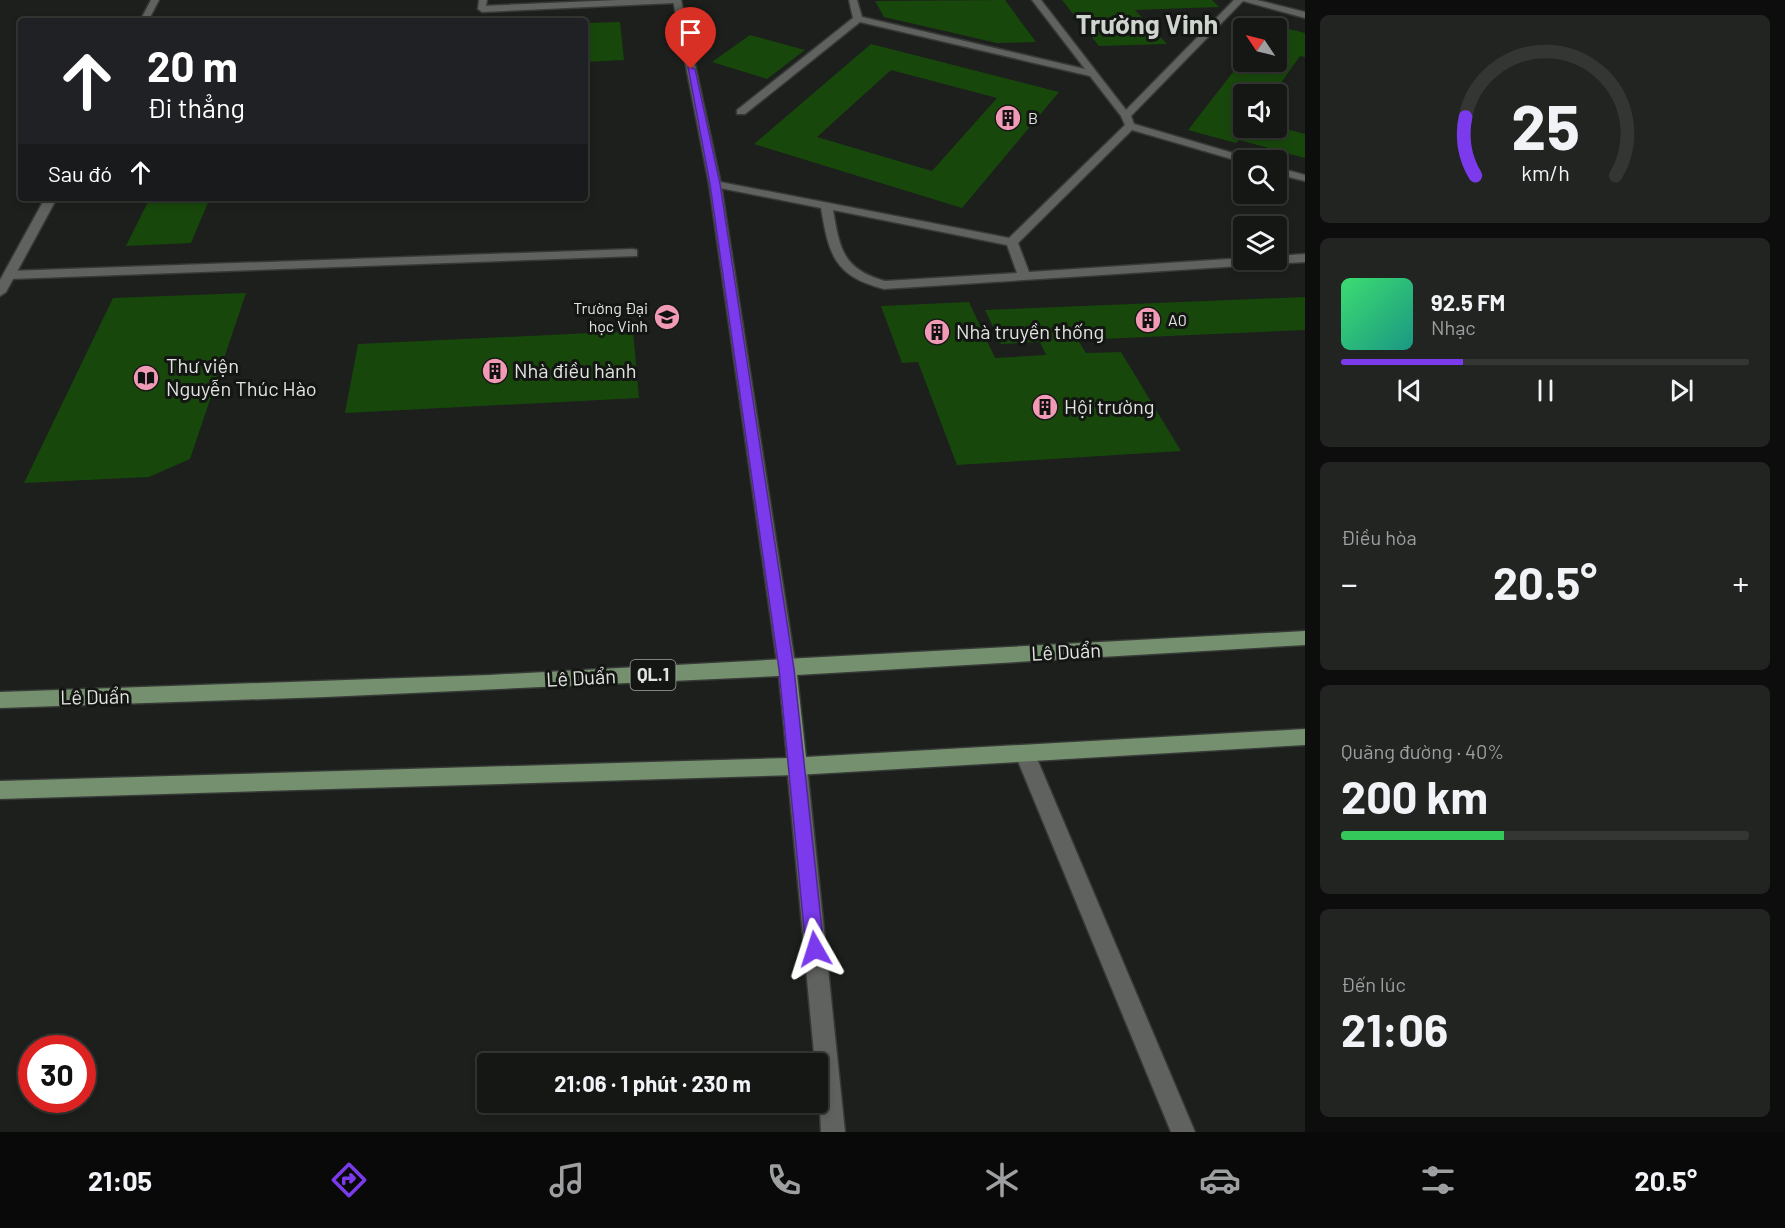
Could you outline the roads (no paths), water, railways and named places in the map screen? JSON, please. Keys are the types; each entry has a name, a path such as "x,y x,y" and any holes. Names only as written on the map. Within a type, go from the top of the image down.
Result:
{"main road":[{"name":"Lê Duẩn","path":"0,700 267,693 787,669 1305,638"},
{"path":"787,669 797,766"},
{"path":"0,790 797,766 1305,736"}],"street":[{"path":"146,18 156,0"},
{"path":"482,4 675,0 715,184 787,669"},
{"path":"853,0 858,19"},
{"path":"1036,0 1128,121 1233,156"},
{"path":"1012,242 1128,121 1239,0"},
{"path":"1247,0 1305,15"},
{"path":"858,19 1093,74"},
{"path":"741,112 858,19"},
{"path":"1287,173 1305,178"},
{"path":"715,184 1012,242"},
{"path":"0,292 49,201"},
{"path":"826,205 837,257 853,273 871,282 893,285 1305,258"},
{"path":"1012,242 1024,275"},
{"path":"10,275 633,254"},
{"path":"1025,754 1183,1132"},
{"path":"797,766 833,1132"}],"place":[{"name":"B","path":"1008,118"},
{"name":"Trường Đại học Vinh","path":"667,317"},
{"name":"A0","path":"1148,320"},
{"name":"Nhà truyền thống","path":"937,332"},
{"name":"Nhà điều hành","path":"495,371"},
{"name":"Thư viện Nguyễn Thúc Hào","path":"146,378"},
{"name":"Hội trường","path":"1045,407"}],"district":[{"name":"Trường Vinh","path":"1147,25"}]}
